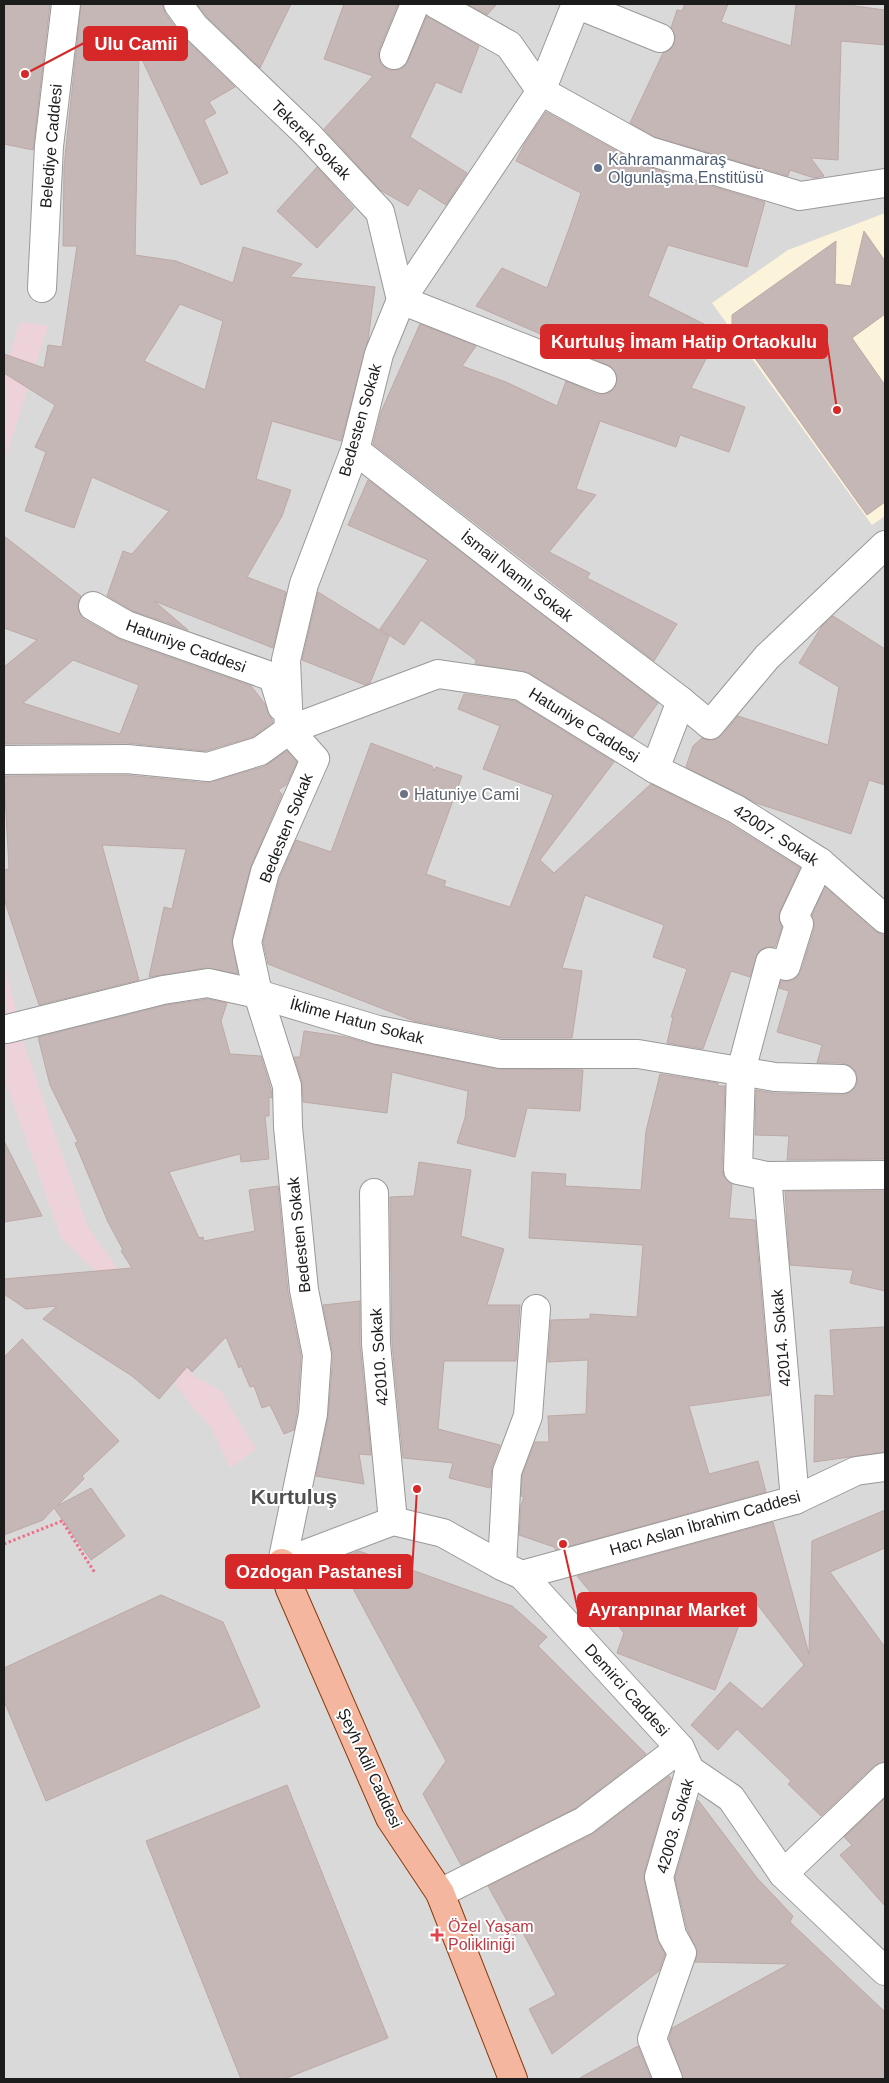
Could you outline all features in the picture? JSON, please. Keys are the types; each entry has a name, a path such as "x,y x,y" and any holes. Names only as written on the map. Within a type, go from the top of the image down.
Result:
{"main road":[{"name":"Şeyh Adil Caddesi","path":"282,1563 290,1589 390,1818 440,1893 513,2079"}],"street":[{"name":"Belediye Caddesi","path":"42,288 49,146 66,4"},
{"name":"Tekerek Sokak","path":"178,4 194,26 308,135 380,212 401,300"},
{"path":"394,55 416,4"},
{"path":"436,4 509,45 541,91 649,151 800,196 885,183"},
{"name":"Bedesten Sokak","path":"282,1563 313,1414 317,1354 304,1290 288,1127 287,1086 258,994 247,942 266,872 314,759 289,730 286,660 304,584 355,450 379,354 401,300 541,91 576,4 660,38"},
{"path":"401,300 602,379"},
{"name":"İsmail Namlı Sokak","path":"355,450 681,701"},
{"path":"681,701 710,725 767,657 885,545"},
{"name":"Hatuniye Caddesi","path":"94,606 126,625 273,677 289,730 438,674 521,686 655,769 681,701"},
{"path":"4,760 127,759 208,767 260,751 289,730"},
{"name":"42007. Sokak","path":"655,769 736,808 820,862 885,920"},
{"path":"820,862 794,917 799,924 786,966 770,962 741,1072 738,1170 767,1176 885,1175"},
{"name":"İklime Hatun Sokak","path":"7,1029 163,990 208,983 258,994 378,1030 500,1054 638,1054 775,1077 842,1079"},
{"name":"42014. Sokak","path":"767,1176 795,1500"},
{"name":"42010. Sokak","path":"374,1193 376,1344 393,1521"},
{"path":"512,1570 507,1472 528,1416 536,1309"},
{"name":"Hacı Aslan İbrahim Caddesi","path":"512,1570 795,1500 856,1471 885,1467"},
{"path":"282,1563 393,1521"},
{"name":"Demirci Caddesi","path":"393,1521 443,1533 512,1570 685,1759 731,1798 783,1874 885,1971"},
{"path":"440,1893 584,1821 685,1759"},
{"name":"42003. Sokak","path":"668,2079 652,2039 682,1953 672,1935 659,1877 685,1759"},
{"path":"783,1874 885,1777"}],"path":[{"path":"4,1544 62,1521 95,1573"}],"shaded area":[{"path":"4,4 885,4 885,2079 4,2079"},
{"path":"885,213 885,516 872,525 712,303 788,250"},
{"path":"20,322 48,326 4,463 4,372"},
{"path":"4,961 25,1047 87,1225 192,1375 221,1391 256,1449 230,1468 210,1426 194,1409 150,1351 114,1312 95,1271 61,1238 4,1078"}],"building":[{"path":"4,4 50,4 33,150 4,144"},
{"path":"81,4 163,4 165,13 181,35 235,87 209,102 216,113 204,120 228,173 201,185 139,53 135,255 176,261 233,283 243,247 302,264 290,277 375,287 368,340 341,441 272,421 256,479 291,490 282,516 247,577 286,592 273,648 154,601 188,630 133,611 107,596 123,551 132,554 169,511 92,477 74,528 25,511 46,452 35,447 55,405 4,373 4,354 44,368 48,345 62,347 77,246 63,246 64,167","holes":["180,304 223,321 205,390 144,361"]},
{"path":"197,4 291,4 260,68 206,16"},
{"path":"344,4 398,4 379,50 381,64 389,70 403,68 408,61 427,16 479,46 461,93 436,82 410,137 467,173 446,205 419,188 408,206 380,190 324,129 373,76 324,59"},
{"path":"467,4 497,4 487,15"},
{"path":"685,4 728,4 721,22 791,46 796,4 855,4 855,6 885,10 885,45 841,41 838,160 811,158 824,176 814,178 790,170 788,176 655,137 630,123 663,53 670,50 674,44 675,35 671,28 677,10 682,11"},
{"path":"546,112 644,166 765,202 747,267 668,245 648,296 720,332 691,388 745,407 729,452 680,435 676,447 600,421 576,489 596,495 549,552 590,573 587,578 677,624 654,661 373,444 381,412 420,324 476,346 462,366 506,382 557,406 566,381 596,394 604,394 611,391 616,385 617,376 608,365 476,306 502,268 547,288 569,229 581,193 516,161 525,143"},
{"path":"317,167 354,208 317,248 277,211"},
{"path":"864,231 885,261 885,314 852,338 885,385 885,502 867,515 732,326 732,315 836,241 835,284 851,286"},
{"path":"368,480 658,703 633,737 529,673 475,664 476,660 421,620 404,645 380,629 428,560 348,525"},
{"path":"4,536 81,596 77,606 85,620 121,640 251,686 265,704 273,722 253,737 206,751 127,743 4,744 4,667 37,640 4,628","holes":["73,660 139,685 120,734 23,703"]},
{"path":"318,592 389,636 370,683 365,685 302,660"},
{"path":"833,616 885,649 885,785 869,780 851,834 756,803 686,767 693,746 702,738 708,740 716,739 722,735 738,716 828,745 839,687 799,663 822,626"},
{"path":"464,694 516,701 614,762 540,860 554,873 651,784 728,823 800,868 780,911 779,919 782,927 775,947 766,947 759,951 750,977 731,971 703,1049 667,1043 673,1017 671,1017 687,969 653,957 664,925 585,895 562,968 582,971 572,1038 502,1038 414,1021 268,964 263,942 280,877 296,840 331,852 371,743 432,766 434,771 436,767 462,776 426,874 446,881 444,886 510,907 553,795 483,769 500,726 458,709"},
{"path":"287,751 297,762 286,785 278,790 282,794 251,866 232,938 238,974 206,968 149,977 164,907 172,909 186,849 102,845 139,980 39,1005 4,899 4,870 9,869 4,776 126,775 207,783 265,766"},
{"path":"825,887 875,931 885,936 885,1159 787,1160 789,1136 755,1135 756,1090 774,1093 842,1095 855,1088 858,1080 856,1072 850,1066 842,1063 817,1063 822,1045 777,1032 789,991 779,988 781,981 790,981 796,978 801,971 814,929 812,915"},
{"path":"208,999 227,1003 221,1021 230,1054 261,1056 272,1098 269,1097 269,1116 265,1116 269,1159 241,1162 240,1154 169,1172 199,1238 203,1237 204,1241 255,1231 249,1190 278,1186 288,1292 301,1356 294,1430 284,1434 270,1405 262,1408 254,1386 250,1387 241,1366 239,1368 226,1337 192,1372 187,1367 159,1399 132,1376 43,1319 57,1306 26,1309 4,1294 4,1279 132,1268 121,1251 123,1250 108,1222 75,1143 78,1142 50,1085 38,1037 166,1005"},
{"path":"304,1031 346,1037 375,1045 497,1069 583,1070 580,1111 527,1108 515,1157 457,1143 465,1118 468,1091 392,1072 387,1113 303,1102 302,1082 294,1057 300,1057"},
{"path":"660,1074 718,1083 718,1086 725,1086 722,1170 724,1177 732,1184 729,1218 755,1220 770,1395 689,1406 709,1474 758,1461 766,1492 556,1550 554,1547 519,1535 521,1505 524,1497 521,1496 522,1475 535,1442 549,1442 548,1416 586,1414 588,1360 548,1362 551,1320 590,1319 590,1314 637,1317 643,1245 529,1238 532,1172 566,1174 565,1186 641,1190 646,1131"},
{"path":"4,1141 42,1216 4,1222"},
{"path":"419,1162 471,1170 461,1236 504,1249 487,1305 520,1305 516,1361 444,1361 438,1429 500,1445 492,1467 490,1488 449,1478 453,1463 403,1458 392,1343 390,1197 414,1196"},
{"path":"785,1191 885,1191 885,1291 850,1283 853,1270 790,1265"},
{"path":"360,1301 360,1345 371,1455 359,1454 364,1484 316,1476 328,1417 333,1356 323,1305"},
{"path":"885,1327 885,1452 814,1462 815,1395 834,1396 830,1330"},
{"path":"22,1339 119,1441 82,1476 84,1479 57,1506 91,1488 125,1536 91,1560 54,1508 43,1520 4,1535 4,1357"},
{"path":"885,1510 885,1548 830,1572 885,1647 885,1762 874,1766 821,1816 788,1784 791,1781 737,1729 718,1750 691,1725 730,1682 762,1709 804,1665 750,1595 715,1690 617,1653 624,1633 577,1576 773,1522 809,1654 812,1541"},
{"path":"359,1551 512,1606 547,1637 538,1646 646,1754 576,1808 461,1865 423,1794 446,1761 337,1559"},
{"path":"161,1595 223,1622 260,1707 46,1801 4,1701 4,1668"},
{"path":"669,1776 671,1779 644,1873 657,1938 665,1954 659,1971 552,2054 529,2009 556,1995 522,1931 515,1935 488,1886 591,1835"},
{"path":"287,1785 388,2038 284,2079 241,2079 146,1841"},
{"path":"885,1798 885,1906 840,1855 852,1845 844,1837"},
{"path":"698,1800 757,1878 793,1916 790,1922 885,2012 885,2079 683,2079 669,2039 672,2028 789,1964 695,1962 697,1951 687,1929 675,1878"},
{"path":"638,2046 651,2079 578,2079"}],"place":[{"name":"Ulu Camii","path":"25,74"},
{"name":"Kahramanmaraş Olgunlaşma Enstitüsü","path":"598,168"},
{"name":"Kurtuluş İmam Hatip Ortaokulu","path":"837,410"},
{"name":"Hatuniye Cami","path":"404,794"},
{"name":"Ozdogan Pastanesi","path":"417,1489"},
{"name":"Ayranpınar Market","path":"563,1544"},
{"name":"Özel Yaşam Polikliniği","path":"437,1935"}],"district":[{"name":"Kurtuluş","path":"294,1496"}]}
